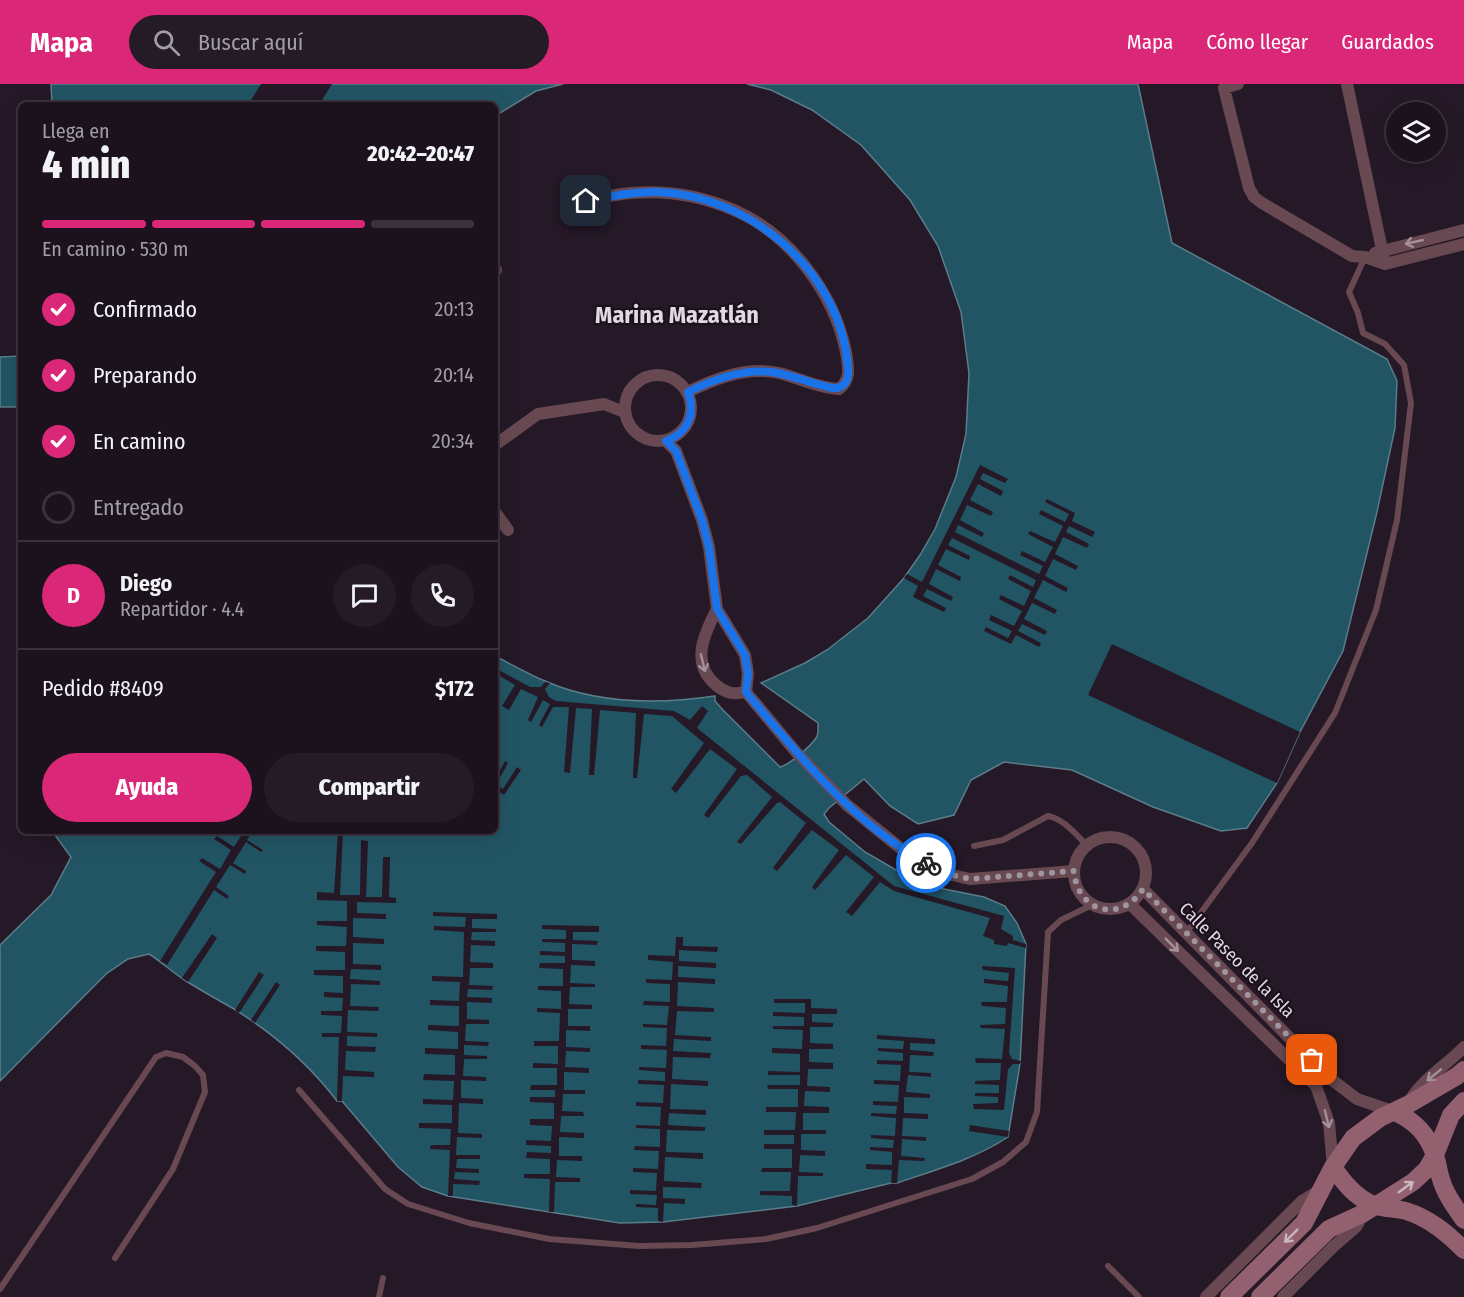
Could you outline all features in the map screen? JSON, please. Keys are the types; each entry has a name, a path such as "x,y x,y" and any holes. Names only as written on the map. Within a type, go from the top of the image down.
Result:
{"main road":[{"path":"1229,1297 1304,1223 1334,1167 1353,1138 1380,1118 1402,1108 1464,1070"},
{"path":"1260,1297 1329,1229 1394,1196 1427,1169 1464,1101"},
{"path":"1402,1108 1420,1128 1435,1155 1441,1180 1464,1220"},
{"path":"1334,1167 1369,1209 1406,1211 1431,1221 1464,1250"}],"street":[{"path":"1238,84 1224,88 1249,188 1262,203 1352,255 1385,264 1464,244"},
{"path":"1347,84 1385,264"},
{"path":"586,201 632,193 659,192 686,195 736,210 766,229 794,252 815,279 832,308 842,334 848,364 849,377 845,385 838,389 777,373 755,371 705,383 688,392"},
{"path":"1365,257 1382,250 1464,230"},
{"path":"664,375 673,378 688,392 692,408 687,425 675,438 656,442 645,439 636,434 629,425 624,412 627,396 632,388 646,377 664,375"},
{"path":"498,443 538,414 604,404 624,412"},
{"path":"666,441 676,451 702,520 709,547 717,609 745,655 748,674 746,692 796,752 847,805 904,851 943,873 970,879 1074,871"},
{"path":"498,516 508,530"},
{"path":"717,609 702,643 702,666 709,680 724,692 736,694 746,692"},
{"path":"1102,837 1114,837 1135,846 1142,855 1146,867 1146,878 1143,889 1130,904 1112,910 1092,905 1078,891 1074,871 1076,860 1087,845 1102,837"},
{"name":"Calle Paseo de la Isla","path":"1143,889 1328,1076 1357,1099 1402,1108"},
{"name":"Calle Paseo de la Isla","path":"1130,904 1316,1086 1329,1123 1334,1167"},
{"path":"1402,1108 1414,1091 1464,1047"},
{"path":"1316,1086 1328,1076"},
{"path":"1206,1297 1302,1201 1323,1189"},
{"path":"1283,1297 1356,1227 1369,1209"}],"lane":[{"path":"1185,933 1252,843 1335,713 1376,610 1397,520 1411,403 1404,365 1385,344 1363,333 1349,292 1365,257"},
{"path":"974,846 1003,840 1048,816 1055,817 1087,845"},
{"path":"299,1090 386,1189 408,1204 469,1223 549,1239 639,1246 692,1245 766,1239 817,1228 972,1179 1003,1162 1026,1142 1036,1112 1048,932 1061,920 1092,905"},
{"path":"0,1289 156,1057 166,1053 183,1057 203,1075 205,1092 173,1168 115,1258"},
{"path":"1108,1266 1139,1297"},
{"path":"379,1297 383,1278"}],"water":[{"path":"51,84 563,84 536,91 498,114 498,102 52,102"},
{"path":"747,84 1138,84 1172,243 1387,359 1397,381 1395,428 1343,651 1300,732 1277,783 1247,828 1221,831 1153,807 1072,770 1004,762 971,780 954,815 918,824 890,806 864,779 824,814 829,822 865,852 903,874 939,888 984,897 1005,906 1017,923 1026,944 1020,1064 1008,1137 968,1158 897,1183 797,1206 663,1222 620,1223 448,1196 422,1187 398,1167 342,1101 337,1101 315,1075 277,1039 234,1009 186,981 149,954 128,959 106,974 0,1081 0,945 51,895 71,857 54,834 498,834 498,658 565,689 607,698 651,701 715,696 715,701 723,710 780,767 799,755 816,738 818,723 761,683 827,650 868,618 904,578 920,555 935,529 956,477 966,434 969,373 961,312 938,246 910,200 861,145 812,110 771,90"},
{"path":"18,356 18,407 0,407 0,357"}],"pier":[{"path":"261,84 332,84 321,102 250,102"},
{"path":"980,465 1008,479 1005,483 983,473 980,479 1003,491 1001,496 978,484 970,500 993,512 991,516 967,505 960,520 984,533 982,537 958,525 955,532 1039,574 1043,566 1020,555 1022,551 1045,562 1053,547 1028,534 1030,531 1055,542 1063,526 1039,514 1041,510 1065,522 1069,514 1045,502 1047,499 1075,513 1072,521 1095,532 1092,537 1069,526 1066,532 1089,544 1087,548 1063,537 1055,554 1078,566 1076,570 1053,559 1045,576 1068,588 1066,592 1043,580 1034,598 1057,610 1055,614 1032,603 1024,619 1047,631 1045,635 1022,624 1018,631 1041,643 1039,647 1016,635 1011,644 984,631 986,627 1008,638 1012,631 989,620 991,615 1014,626 1022,611 999,599 1001,595 1024,606 1031,591 1008,579 1010,575 1033,587 1036,580 952,538 948,545 970,556 969,560 946,549 938,565 961,577 960,581 936,569 929,584 953,597 951,601 927,589 923,596 946,608 944,612 913,597 918,586 904,578 907,574 922,582"},
{"path":"1112,644 1300,732 1277,783 1088,695"},
{"path":"498,670 530,687 541,687 545,682 550,683 545,689 549,697 556,701 674,711 690,720 702,706 708,711 697,728 894,886 1004,916 1001,929 1013,936 1013,940 1026,944 1026,948 1008,943 1007,946 994,944 994,940 983,936 990,918 894,891 880,882 852,916 846,912 874,877 846,855 815,890 812,887 839,850 812,830 777,871 773,868 806,823 780,802 741,844 737,842 772,797 747,775 741,776 708,818 704,815 737,769 710,749 676,793 671,789 704,743 672,716 644,714 637,778 633,778 636,713 600,710 594,775 589,775 592,709 576,708 570,773 564,772 569,707 553,707 542,727 539,725 550,704 543,700 531,722 528,720 538,697 521,689 509,710 502,706 515,685 498,675"},
{"path":"505,761 508,763 498,781 498,774"},
{"path":"517,767 521,770 504,795 498,791 498,786 503,789"},
{"path":"242,834 251,834 247,840 263,850 261,852 246,842 233,863 246,871 245,874 230,865 216,887 229,896 227,899 214,890 167,965 160,961 216,872 199,861 202,858 220,869 231,850 214,839 217,836 234,847"},
{"path":"338,834 343,834 340,895 360,895 361,840 368,841 366,897 382,897 383,857 390,857 389,897 396,898 396,903 357,902 357,913 386,914 386,919 353,918 353,937 384,939 384,944 353,943 353,964 381,965 381,970 351,969 350,979 380,981 380,985 351,984 350,1006 379,1007 378,1011 348,1010 347,1032 377,1033 377,1037 347,1036 347,1046 376,1047 375,1052 346,1051 345,1070 374,1072 374,1077 343,1076 342,1101 337,1101 339,1037 322,1037 322,1033 341,1033 342,1016 321,1015 321,1011 342,1011 343,998 324,997 324,992 343,993 343,976 314,975 314,970 345,970 345,952 316,951 316,946 346,946 347,927 317,925 317,921 347,921 347,901 317,900 317,892 334,893"},
{"path":"433,912 497,914 497,919 472,919 472,928 496,929 496,932 472,932 471,940 495,941 495,946 471,945 470,962 493,963 493,968 470,968 469,985 493,986 492,990 468,989 467,997 492,998 492,1003 467,1002 467,1019 489,1020 489,1024 466,1024 465,1041 489,1042 488,1046 464,1045 464,1055 487,1056 487,1059 464,1059 463,1076 486,1077 486,1081 461,1080 461,1098 483,1099 483,1104 459,1103 458,1133 482,1134 482,1138 457,1137 456,1155 480,1155 480,1159 457,1159 456,1168 479,1169 479,1173 455,1172 454,1179 480,1181 479,1185 453,1184 453,1196 448,1196 450,1150 430,1149 431,1145 450,1145 451,1129 419,1128 419,1123 452,1123 452,1105 423,1104 423,1099 453,1100 454,1081 423,1080 424,1074 455,1075 455,1055 425,1054 425,1048 458,1049 458,1032 428,1030 428,1025 459,1026 459,1006 430,1005 430,1000 459,1001 460,982 432,981 432,976 463,977 464,932 434,930 434,926 465,927 466,917 433,916"},
{"path":"542,925 599,926 599,932 573,932 573,940 598,941 597,945 572,944 572,960 595,961 595,966 571,965 570,983 595,984 595,987 570,987 569,1004 592,1005 592,1009 568,1009 568,1026 590,1026 590,1031 566,1030 566,1047 590,1048 590,1052 566,1051 565,1067 589,1068 589,1073 564,1072 564,1090 585,1090 585,1094 563,1094 562,1111 583,1112 584,1116 561,1116 560,1132 584,1133 584,1138 559,1137 559,1156 582,1156 582,1161 557,1160 556,1177 580,1178 580,1182 555,1182 554,1212 549,1212 550,1179 524,1178 524,1174 550,1174 550,1159 526,1158 527,1152 551,1153 551,1146 526,1145 526,1140 551,1141 552,1126 530,1125 530,1119 554,1119 554,1103 530,1102 530,1097 555,1097 555,1090 530,1090 531,1085 557,1085 557,1068 533,1068 533,1063 558,1064 558,1046 534,1046 534,1041 559,1041 560,1013 537,1012 537,1008 561,1009 561,991 538,990 538,986 563,986 563,969 539,968 540,963 565,963 565,956 540,955 540,951 565,952 565,943 542,942 542,939 566,939 566,930 542,929"},
{"path":"212,934 217,938 188,982 182,978"},
{"path":"676,937 683,937 683,946 718,947 717,952 679,950 679,961 716,963 716,968 678,966 678,977 715,979 715,984 678,982 677,1006 714,1008 714,1012 677,1011 675,1035 711,1037 711,1041 674,1039 673,1051 711,1053 710,1058 673,1057 672,1079 708,1081 708,1086 671,1084 670,1109 706,1110 706,1115 669,1113 668,1125 705,1127 705,1131 667,1130 666,1152 703,1153 703,1159 665,1157 664,1181 702,1183 701,1188 663,1187 663,1198 685,1199 685,1204 664,1203 663,1222 658,1221 658,1208 636,1207 636,1204 656,1205 657,1195 630,1194 630,1190 656,1191 657,1173 633,1172 633,1168 658,1169 659,1151 634,1150 635,1146 660,1147 660,1129 636,1128 636,1125 660,1126 661,1107 636,1106 636,1102 663,1103 664,1085 638,1084 638,1080 665,1081 665,1072 639,1070 639,1067 666,1068 667,1050 641,1049 641,1045 666,1046 667,1028 643,1027 643,1024 667,1025 669,1006 643,1005 644,1001 670,1002 670,984 646,983 646,979 672,980 673,962 648,960 648,955 675,956"},
{"path":"982,966 1015,968 1009,1053 1012,1059 1021,1061 1020,1064 1013,1064 1008,1069 1004,1110 974,1109 973,1104 998,1103 998,1097 975,1096 975,1093 999,1093 999,1085 975,1084 975,1081 1000,1080 1001,1063 976,1063 975,1058 1002,1059 1005,1029 981,1028 980,1025 1005,1024 1006,1008 982,1006 981,1002 1007,1002 1008,986 984,983 984,979 1008,981 1009,973 983,970"},
{"path":"259,972 264,975 239,1013 235,1010"},
{"path":"276,982 280,985 255,1023 251,1020"},
{"path":"774,999 811,999 811,1008 837,1009 837,1014 812,1014 812,1022 833,1023 833,1027 810,1027 810,1043 833,1044 833,1049 809,1049 809,1062 833,1063 833,1069 808,1069 807,1086 830,1087 830,1092 805,1091 804,1106 829,1107 829,1113 803,1113 803,1130 826,1130 826,1134 801,1134 801,1150 825,1151 825,1156 800,1155 799,1172 823,1173 823,1176 798,1176 797,1206 792,1205 792,1196 760,1195 760,1191 790,1191 791,1172 761,1172 762,1168 792,1168 792,1149 764,1149 764,1144 794,1144 794,1135 764,1135 764,1130 795,1130 796,1112 766,1112 766,1107 798,1107 798,1089 768,1089 767,1085 800,1085 800,1075 768,1075 768,1071 800,1072 800,1054 772,1053 772,1048 802,1049 803,1030 773,1029 773,1026 804,1026 804,1017 773,1016 773,1012 805,1013 805,1003 774,1003"},
{"path":"877,1035 935,1039 935,1044 910,1043 910,1050 934,1052 933,1056 910,1055 909,1072 931,1073 931,1077 908,1075 906,1092 930,1094 930,1098 904,1097 904,1113 928,1114 928,1119 903,1118 902,1136 926,1137 926,1141 902,1139 901,1156 925,1158 924,1161 899,1160 897,1183 891,1183 892,1170 866,1169 866,1164 892,1165 892,1152 870,1150 870,1147 893,1148 894,1140 871,1138 871,1135 895,1136 896,1118 871,1116 871,1113 896,1114 897,1106 873,1105 873,1101 898,1102 899,1085 874,1084 874,1080 900,1081 901,1065 877,1064 877,1060 903,1061 903,1053 878,1051 878,1048 903,1049 904,1041 877,1039"},
{"path":"970,1125 1009,1131 1008,1137 969,1131"}],"way so far":[{"path":"926,863 943,873 970,879 1074,871 1078,891 1092,905 1102,909 1112,910 1130,904 1143,889 1312,1060"}],"district":[{"name":"Marina Mazatlán","path":"677,315"}],"route":[{"path":"586,201 621,194 659,192 686,195 736,210 766,229 794,252 815,279 832,308 842,334 848,364 849,377 845,385 838,389 777,373 755,371 705,383 688,392 692,408 691,417 682,432 666,441 676,451 702,520 709,547 717,609 745,655 748,674 746,692 796,752 847,805 904,851 926,863"}]}
